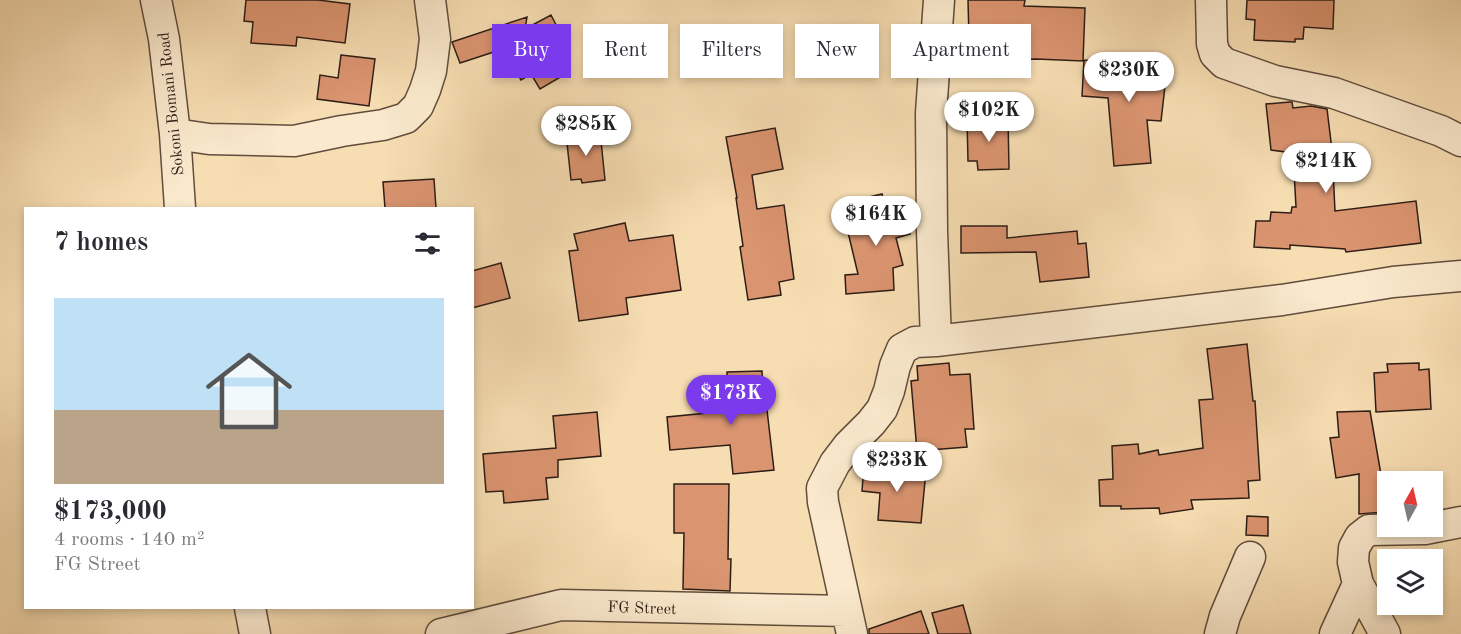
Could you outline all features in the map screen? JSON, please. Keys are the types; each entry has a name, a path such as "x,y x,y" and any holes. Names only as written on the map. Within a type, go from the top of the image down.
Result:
{"street":[{"name":"Sokoni Bomani Road","path":"156,0 164,39 176,134 180,207"},
{"path":"176,134 209,139 294,141 383,125 406,118 418,106 431,71 435,39 430,0"},
{"path":"936,341 931,113 939,0"},
{"path":"1211,0 1212,44 1215,54 1224,63 1275,81 1334,93 1441,131 1461,141"},
{"path":"849,623 822,488 835,463 882,409 902,350 915,342 1282,300 1393,282 1461,276"},
{"path":"1385,634 1358,584 1353,562 1354,548 1360,537 1369,530 1425,529 1461,522"},
{"path":"1220,634 1225,616 1250,557"},
{"path":"1335,634 1358,584"},
{"name":"FG Street","path":"441,634 561,605 849,623"},
{"path":"250,609 255,634"}],"building":[{"path":"246,0 318,0 350,4 345,43 297,37 296,46 251,43 253,22 244,21"},
{"path":"968,0 1025,0 1024,6 1085,8 1083,61 1031,59 1031,24 969,24"},
{"path":"1247,0 1334,0 1333,29 1304,27 1303,39 1295,39 1295,42 1254,40 1255,20 1246,19"},
{"path":"551,15 556,24 534,24"},
{"path":"527,17 526,24 506,24"},
{"path":"492,29 492,53 460,63 452,42"},
{"path":"341,55 375,59 369,106 317,99 320,75 338,78"},
{"path":"1139,57 1168,60 1161,121 1147,120 1151,163 1114,166 1108,98 1082,96 1084,60 1139,63"},
{"path":"533,78 559,78 540,89"},
{"path":"1292,102 1293,108 1311,106 1327,109 1335,211 1416,201 1421,243 1346,252 1345,249 1290,245 1290,249 1254,247 1256,221 1270,221 1271,212 1291,213 1292,207 1296,207 1293,153 1271,150 1266,104"},
{"path":"1008,118 1009,169 978,170 977,161 968,161 967,120"},
{"path":"775,128 783,169 752,175 757,209 784,205 794,279 779,282 781,295 748,300 740,247 743,246 737,198 726,137"},
{"path":"600,131 605,180 582,183 581,179 571,180 566,134"},
{"path":"434,179 436,207 385,207 383,182"},
{"path":"882,194 888,215 904,211 910,234 896,238 903,265 893,268 894,290 846,294 845,275 858,274 847,228 862,225 856,200"},
{"path":"625,223 629,241 673,235 681,290 626,298 628,314 579,321 569,251 578,250 574,234"},
{"path":"961,226 1007,226 1007,238 1077,231 1078,244 1086,243 1089,277 1040,282 1036,252 961,253"},
{"path":"501,263 510,298 474,307 474,270"},
{"path":"1247,344 1253,401 1255,401 1260,480 1248,481 1249,498 1191,500 1193,509 1160,514 1159,508 1121,509 1121,506 1100,506 1099,480 1113,479 1112,446 1138,444 1139,454 1158,450 1159,455 1203,448 1199,400 1213,399 1207,349"},
{"path":"949,363 950,375 970,374 974,429 965,429 967,447 917,451 911,381 918,380 917,366"},
{"path":"1419,363 1419,370 1429,369 1431,409 1376,412 1374,373 1388,372 1387,364"},
{"path":"762,371 763,410 767,410 774,470 733,474 730,445 670,450 667,417 728,411 727,372"},
{"path":"1370,411 1380,471 1377,471 1377,513 1359,514 1359,474 1336,478 1330,438 1339,437 1337,412"},
{"path":"597,412 601,456 558,460 558,477 546,478 548,499 504,503 503,491 486,492 483,454 556,448 553,416"},
{"path":"864,466 926,471 921,523 878,520 880,493 862,491"},
{"path":"674,484 729,484 730,591 683,589 684,533 674,533"},
{"path":"1247,516 1268,517 1268,536 1246,535"},
{"path":"963,605 971,634 938,634 932,613"},
{"path":"921,611 929,634 869,634 869,629"}]}
